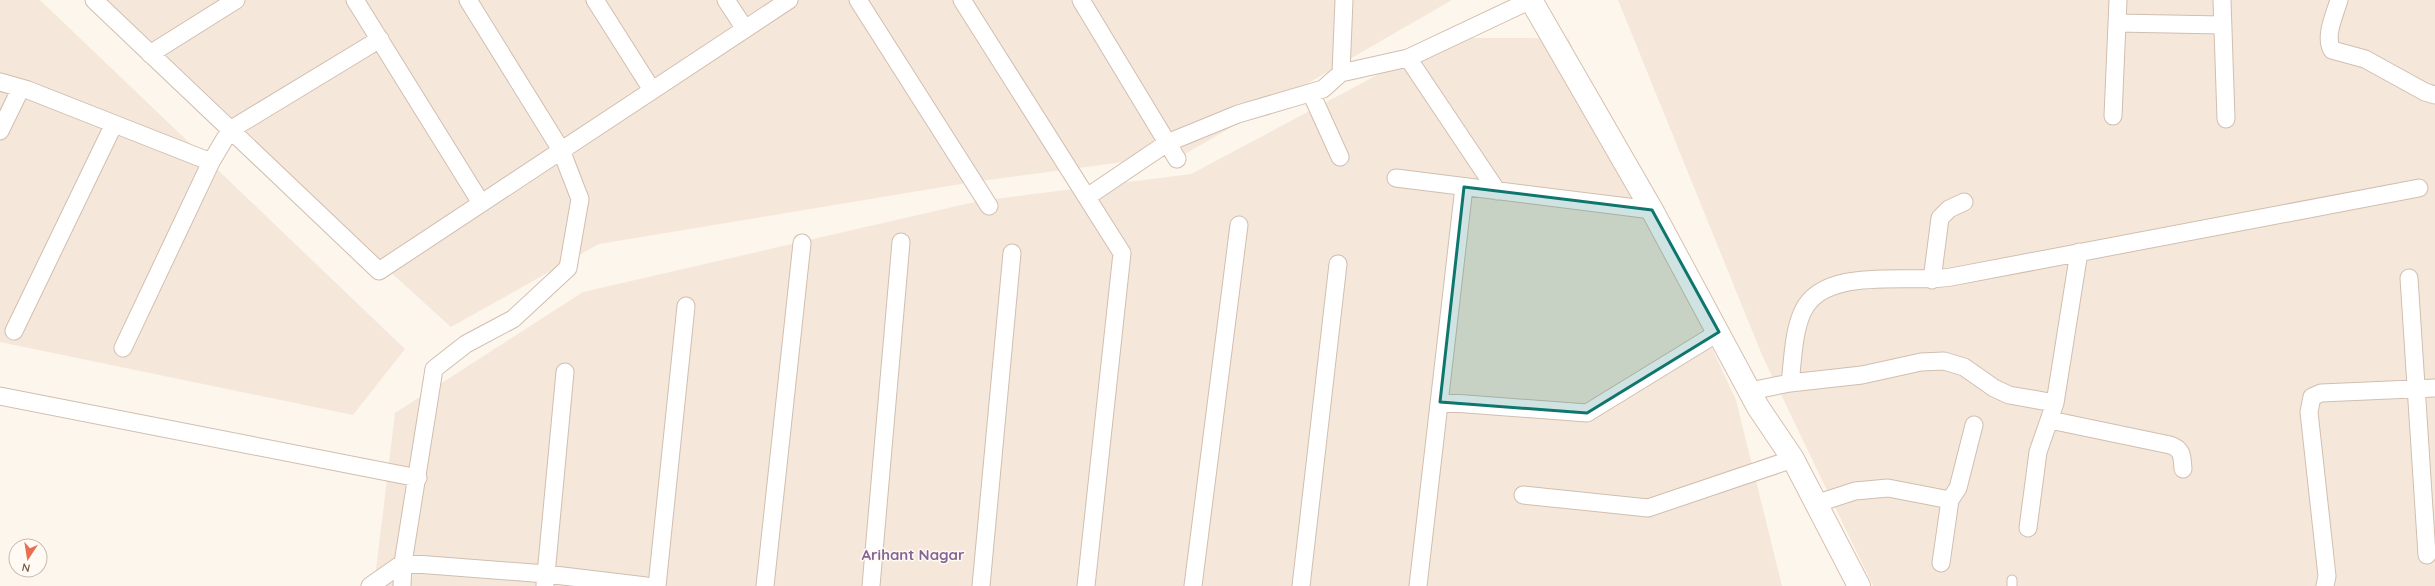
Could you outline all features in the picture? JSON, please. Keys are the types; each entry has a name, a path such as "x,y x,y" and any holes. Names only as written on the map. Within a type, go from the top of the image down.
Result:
{"street":[{"path":"94,0 379,271 789,0"},
{"path":"150,54 236,0"},
{"path":"355,0 481,203"},
{"path":"402,586 403,563 418,478 434,369 466,344 513,320 568,268 580,199 561,150 468,0"},
{"path":"595,0 652,90"},
{"path":"726,0 745,29"},
{"path":"858,0 989,206"},
{"path":"962,0 1122,253 1086,586"},
{"path":"1081,0 1177,159"},
{"path":"1341,73 1344,0"},
{"path":"1087,197 1167,143 1238,114 1324,89 1341,73 1408,58 1531,0 1652,210 1750,391 1793,459 1815,504 1859,586"},
{"path":"2113,116 2118,0"},
{"path":"2222,0 2226,119"},
{"path":"2339,0 2330,33 2329,44 2332,50 2365,58 2425,92 2435,95"},
{"path":"2117,23 2222,25"},
{"path":"123,348 211,162 230,130 380,39"},
{"path":"1408,58 1497,191"},
{"path":"0,82 20,88 211,162"},
{"path":"0,131 20,88"},
{"path":"1311,93 1340,157"},
{"path":"14,331 114,124"},
{"path":"1396,178 1652,210"},
{"path":"1418,586 1464,187"},
{"path":"1790,383 1798,326 1803,310 1820,292 1840,283 1865,280 1932,280 2259,220 2419,188"},
{"path":"1932,280 1940,218 1948,208 1964,202"},
{"path":"1193,586 1239,225"},
{"path":"871,586 901,242"},
{"path":"764,586 802,243"},
{"path":"981,586 1012,252"},
{"path":"2028,528 2038,452 2055,403 2079,252"},
{"path":"1301,586 1338,264"},
{"path":"2409,278 2426,555"},
{"path":"657,586 686,306"},
{"path":"1440,402 1587,413 1719,332"},
{"path":"1750,391 1790,383 1862,375 1921,362 1944,361 1964,367 1994,388 2009,395 2055,403"},
{"path":"546,580 565,372"},
{"path":"2325,586 2327,576 2309,412 2312,397 2322,393 2435,388"},
{"path":"0,396 418,478"},
{"path":"2050,420 2170,445 2178,448 2182,453 2183,469"},
{"path":"1942,563 1950,500 1958,488 1974,424"},
{"path":"1523,495 1648,508 1793,459"},
{"path":"1815,504 1855,491 1888,488 1950,500"},
{"path":"370,586 403,563 546,580 646,586"}],"highlighted area":[{"path":"1464,187 1652,210 1719,332 1587,413 1440,402"}],"shaded area":[{"path":"0,0 40,0 405,349 353,415 0,342"},
{"path":"90,0 1452,0 1185,154 973,182 599,244 451,327"},
{"path":"1618,0 2435,0 2435,586 1873,586 1762,355"},
{"path":"1447,38 1568,38 1736,400 1782,586 374,586 395,413 583,292 979,201 1191,174"}],"district":[{"name":"Arihant Nagar","path":"913,555"}]}
